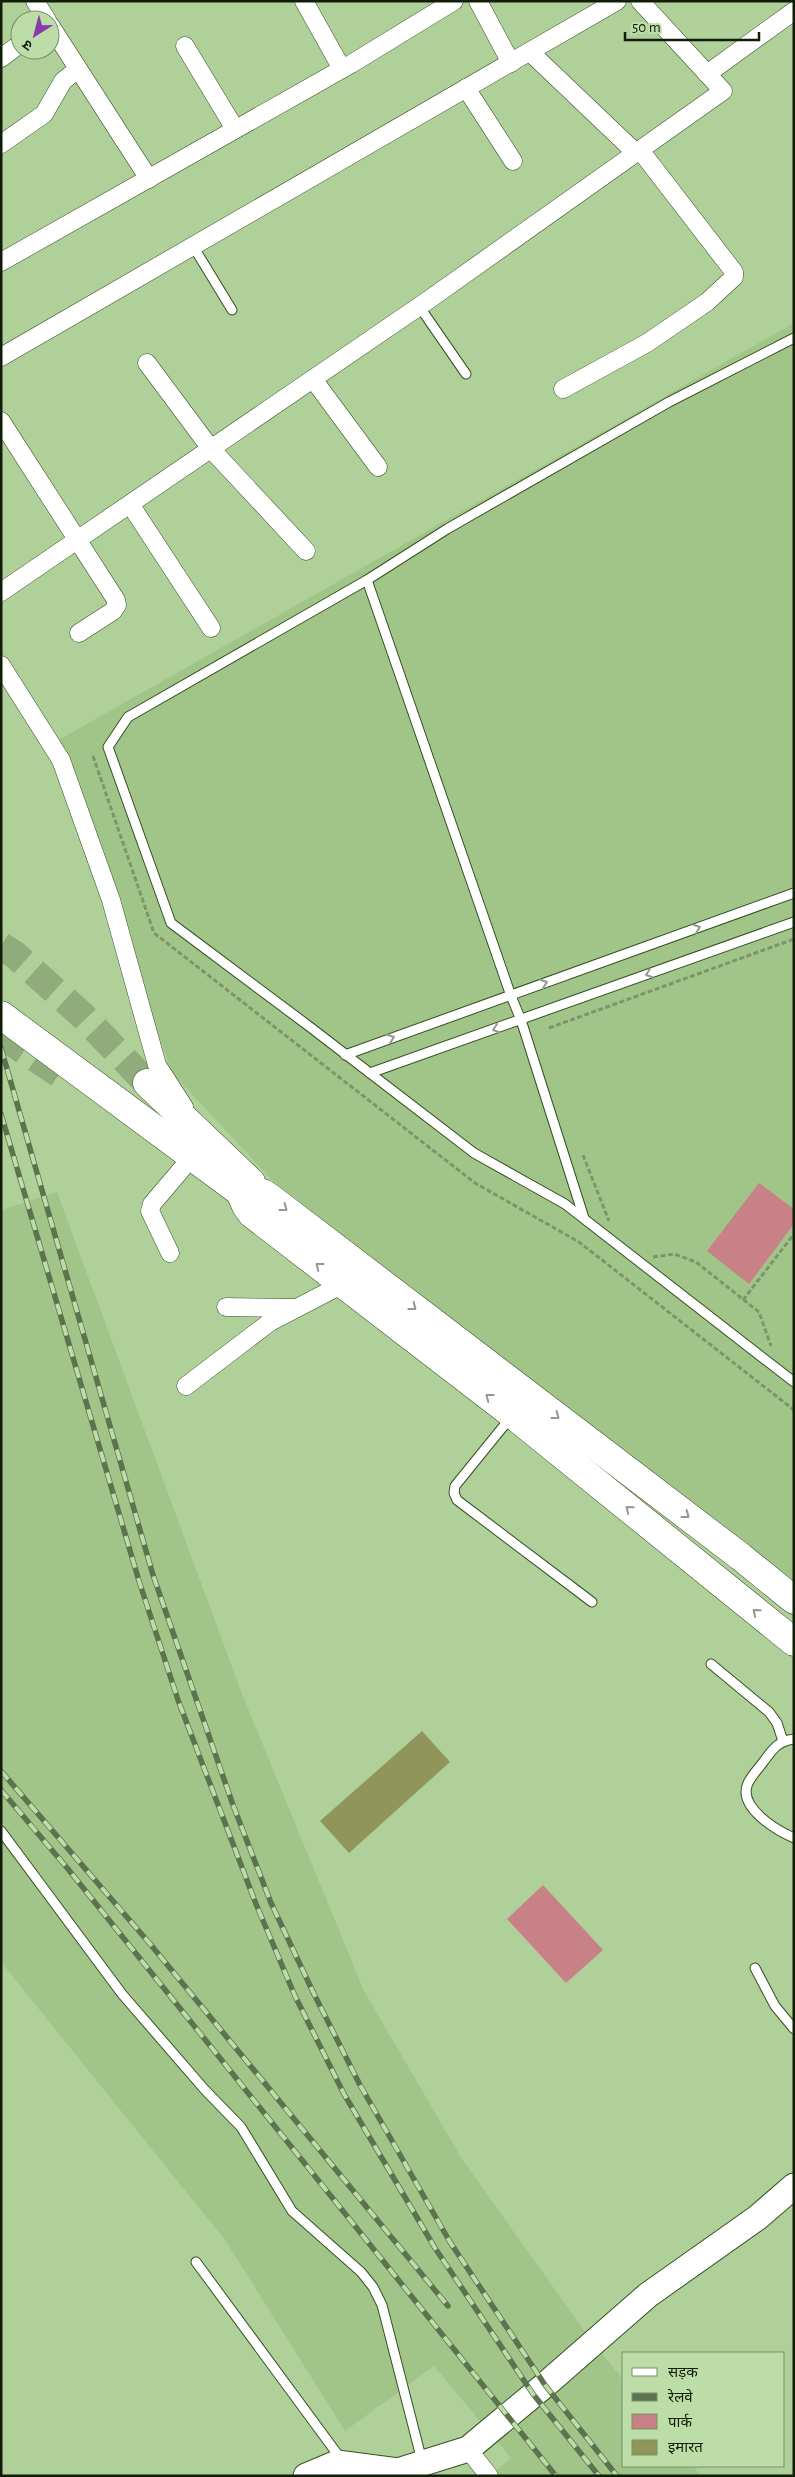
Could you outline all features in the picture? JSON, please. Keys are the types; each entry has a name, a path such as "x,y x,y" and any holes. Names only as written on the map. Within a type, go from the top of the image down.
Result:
{"main road":[{"path":"1,1015 190,1156 251,1199 730,1569 794,1642"},
{"path":"147,1083 190,1156 251,1199 343,1284 513,1415 730,1569 794,1600"}],"street":[{"path":"304,1 342,69"},
{"path":"1,262 342,69 454,1"},
{"path":"478,1 511,62"},
{"path":"1,357 617,1"},
{"path":"1,592 419,306 723,91 640,1"},
{"path":"707,74 794,11"},
{"path":"60,41 149,179"},
{"path":"185,46 235,129"},
{"path":"530,52 638,152 734,272 734,277 708,302 647,342 563,389"},
{"path":"1,144 44,114 63,81 78,69"},
{"path":"466,88 513,161"},
{"path":"147,364 211,449 306,551"},
{"path":"313,379 378,466"},
{"path":"1,422 76,541 116,600 117,605 113,611 79,633"},
{"path":"130,504 211,628"},
{"path":"1,665 61,760 111,900 157,1064 190,1156 152,1204 150,1211 170,1253"},
{"path":"186,1386 270,1322 343,1284"},
{"path":"226,1308 297,1308"},
{"path":"306,2476 337,2464 398,2471 468,2449 648,2295 757,2218 794,2186"},
{"path":"468,2449 488,2476"}],"lane":[{"path":"193,246 232,310"},
{"path":"419,306 466,374"},
{"path":"794,338 670,402 447,529 367,580 128,717 108,747 170,923 474,1153 549,1194 584,1218 794,1382"},
{"path":"367,580 511,996 521,1020 584,1218"},
{"path":"345,1055 794,892"},
{"path":"370,1073 794,922"},
{"path":"513,1415 455,1486 454,1493 457,1500 592,1602"},
{"path":"711,1664 769,1712 777,1723 783,1741"},
{"path":"794,1739 783,1741 776,1745 748,1784 746,1794 749,1802 759,1814 781,1832 794,1838"},
{"path":"1,1831 122,1994 198,2083 240,2127 292,2211 361,2272 373,2287 382,2305 422,2464"},
{"path":"755,1968 775,2006 794,2029"},
{"path":"196,2262 345,2465"}],"path":[{"path":"550,1028 794,939"},
{"path":"583,1155 611,1226"},
{"path":"743,1300 794,1234"},
{"path":"645,1252 652,1257 674,1254 696,1262 759,1312 768,1342 774,1350"}],"shaded area":[{"path":"794,323 794,1589 272,1180 173,1074 48,746"},
{"path":"57,1192 242,1694 364,1991 462,2159 583,2329 622,2378 622,2467 694,2467 701,2476 490,2476 511,2458 434,2366 345,2431 225,2240 1,1962 1,1210"}],"green space":[{"path":"759,1183 794,1209 794,1224 749,1284 707,1251"},
{"path":"543,1885 603,1950 566,1983 507,1919"}],"building":[{"path":"422,1731 450,1762 349,1853 320,1821"}],"tunnel":[{"path":"1,946 14,954 83,1016 147,1083"},
{"path":"1,1035 64,1077"}],"railway":[{"path":"1,1048 153,1575 233,1805 271,1903 360,2085 450,2242 545,2385 617,2476"},
{"path":"1,1114 139,1581 178,1700 256,1904 295,1996 344,2094 435,2248 533,2394 599,2476"},
{"path":"1,1771 151,1945 448,2306"},
{"path":"1,1790 68,1869 556,2476"}]}
